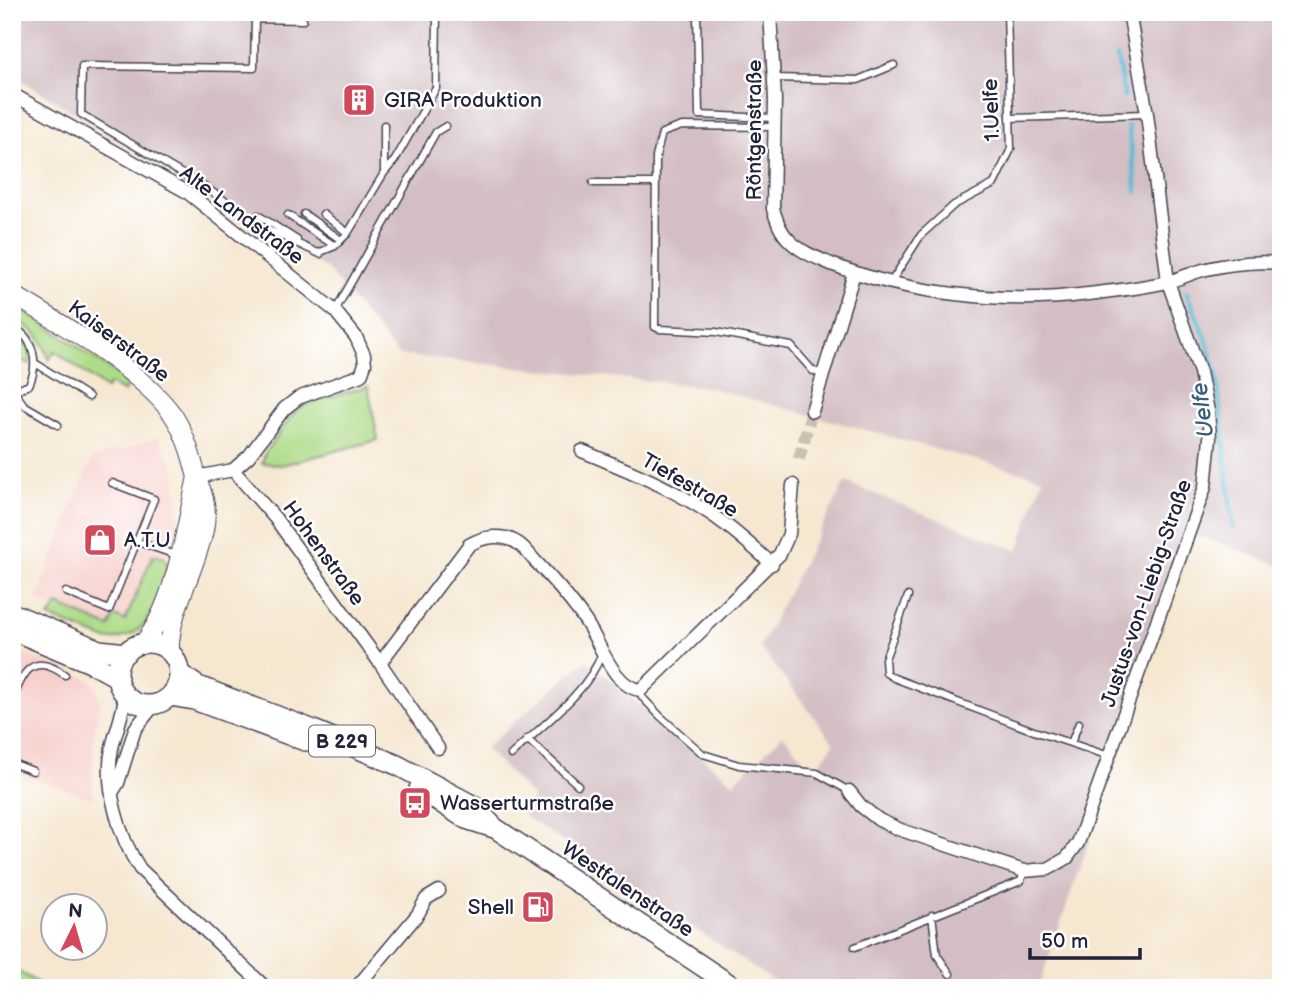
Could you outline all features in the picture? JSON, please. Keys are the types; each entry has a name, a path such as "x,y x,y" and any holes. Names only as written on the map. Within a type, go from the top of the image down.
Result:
{"main road":[{"name":"Kaiserstraße","path":"12,294 73,332 155,394 179,425 204,491 204,529 156,626 134,649"},
{"name":"Kaiserstraße","path":"170,652 169,641 188,559"},
{"path":"12,613 99,650 157,645 170,652 178,665 175,690 162,701 141,704 93,664 12,630"},
{"path":"121,686 120,663 134,649"},
{"name":"Westfalenstraße","path":"179,673 198,686 397,765 474,806 495,828"},
{"name":"Westfalenstraße","path":"162,701 194,699 382,770 419,789 466,819 495,828 734,988"}],"street":[{"name":"Röntgenstraße","path":"770,12 774,78 773,208 778,226 798,248 854,273 891,282 942,291 1024,298 1086,295 1168,282 1205,269 1231,264 1257,261 1281,263"},
{"name":"Justus-von-Liebig-Straße","path":"1024,871 1048,869 1068,858 1079,843 1205,487 1210,438 1208,411 1200,372 1168,282 1147,114 1129,12"},
{"name":"Alte Landstraße","path":"12,94 187,192 335,311 356,337 364,355 365,363 361,375 299,398 284,409 249,456 233,470"},
{"path":"812,411 854,273"},
{"name":"Tiefestraße","path":"582,451 643,476 686,499 726,524 772,564"},
{"path":"197,477 233,470"},
{"name":"Hohenstraße","path":"233,470 275,518 438,748"},
{"path":"380,663 469,545 479,539 507,538 520,545 573,604 625,685 641,690 772,564 786,544 789,534 793,485"},
{"path":"121,686 109,784 113,791 123,838 140,869 266,988"},
{"path":"113,791 135,729 162,701"},
{"path":"849,791 861,806 879,820 901,830 1024,871"},
{"path":"356,988 418,914 426,900 439,891"}],"lane":[{"path":"320,254 335,246 348,233 384,173 395,160 436,88 437,12"},
{"path":"697,12 699,116 774,122"},
{"name":"1.Uelfe","path":"891,282 921,234 954,205 994,184 1011,149 1007,12"},
{"path":"303,20 255,19 254,68 82,66 81,114 208,189 261,227 320,254"},
{"path":"774,78 858,79 894,65"},
{"path":"1010,118 1147,114"},
{"path":"774,122 682,126 662,133 656,157 655,183 655,327 716,332 791,346 813,371 824,374"},
{"path":"384,125 384,173"},
{"path":"335,311 436,132 446,126"},
{"path":"593,183 655,183"},
{"path":"304,214 341,240"},
{"path":"323,214 348,233"},
{"path":"258,215 320,254"},
{"path":"288,215 335,246"},
{"path":"12,327 22,331 33,349 35,363 34,375 29,385 13,391 24,405 58,425"},
{"path":"35,363 89,397"},
{"path":"66,592 109,610 138,542 154,499 112,483"},
{"path":"138,542 188,559"},
{"path":"908,596 884,659 886,673 929,692 1109,756"},
{"path":"510,755 584,686 603,652"},
{"path":"12,702 28,667 36,665 60,671 65,675"},
{"path":"641,690 642,697 660,716 703,754 739,765 817,773 849,791"},
{"path":"1071,743 1079,723"},
{"path":"527,739 578,785"},
{"path":"12,764 33,771"},
{"path":"855,947 1021,881 1024,871"},
{"path":"932,915 937,955 950,974"}],"shaded area":[{"path":"12,12 1281,12 1281,566 1195,534 1038,988 784,988 523,815 533,797 485,748 586,660 733,783 783,735 814,772 834,743 760,647 845,482 1018,551 1043,478 707,387 398,355 328,270 12,74"},
{"path":"158,437 174,468 178,502 174,538 152,605 113,632 36,600 92,458"},
{"path":"23,655 73,672 88,679 97,688 100,704 93,739 93,799 12,771 12,692"}],"green space":[{"path":"12,302 128,381 124,392 110,384 106,389 55,351 49,360 44,345 36,335 12,318"},
{"path":"14,335 31,349 30,364 12,357"},
{"path":"368,386 378,440 282,465 262,463 265,453 295,412 309,403"},
{"path":"153,555 164,558 168,566 156,605 143,625 134,633 107,640 49,617 58,605 109,627 115,616 125,621"},
{"path":"12,968 47,988 12,988"}],"waterway":[{"name":"Uelfe","path":"1117,57 1124,96"},
{"name":"Uelfe","path":"1128,126 1137,192"},
{"name":"Uelfe","path":"1186,292 1206,338 1217,377 1233,528"}],"tunnel":[{"path":"799,459 812,411"}],"place":[{"name":"GIRA Produktion","path":"359,100"},
{"name":"A.T.U","path":"100,540"},
{"name":"Wasserturmstraße","path":"415,803"},
{"name":"Shell","path":"538,907"}]}
